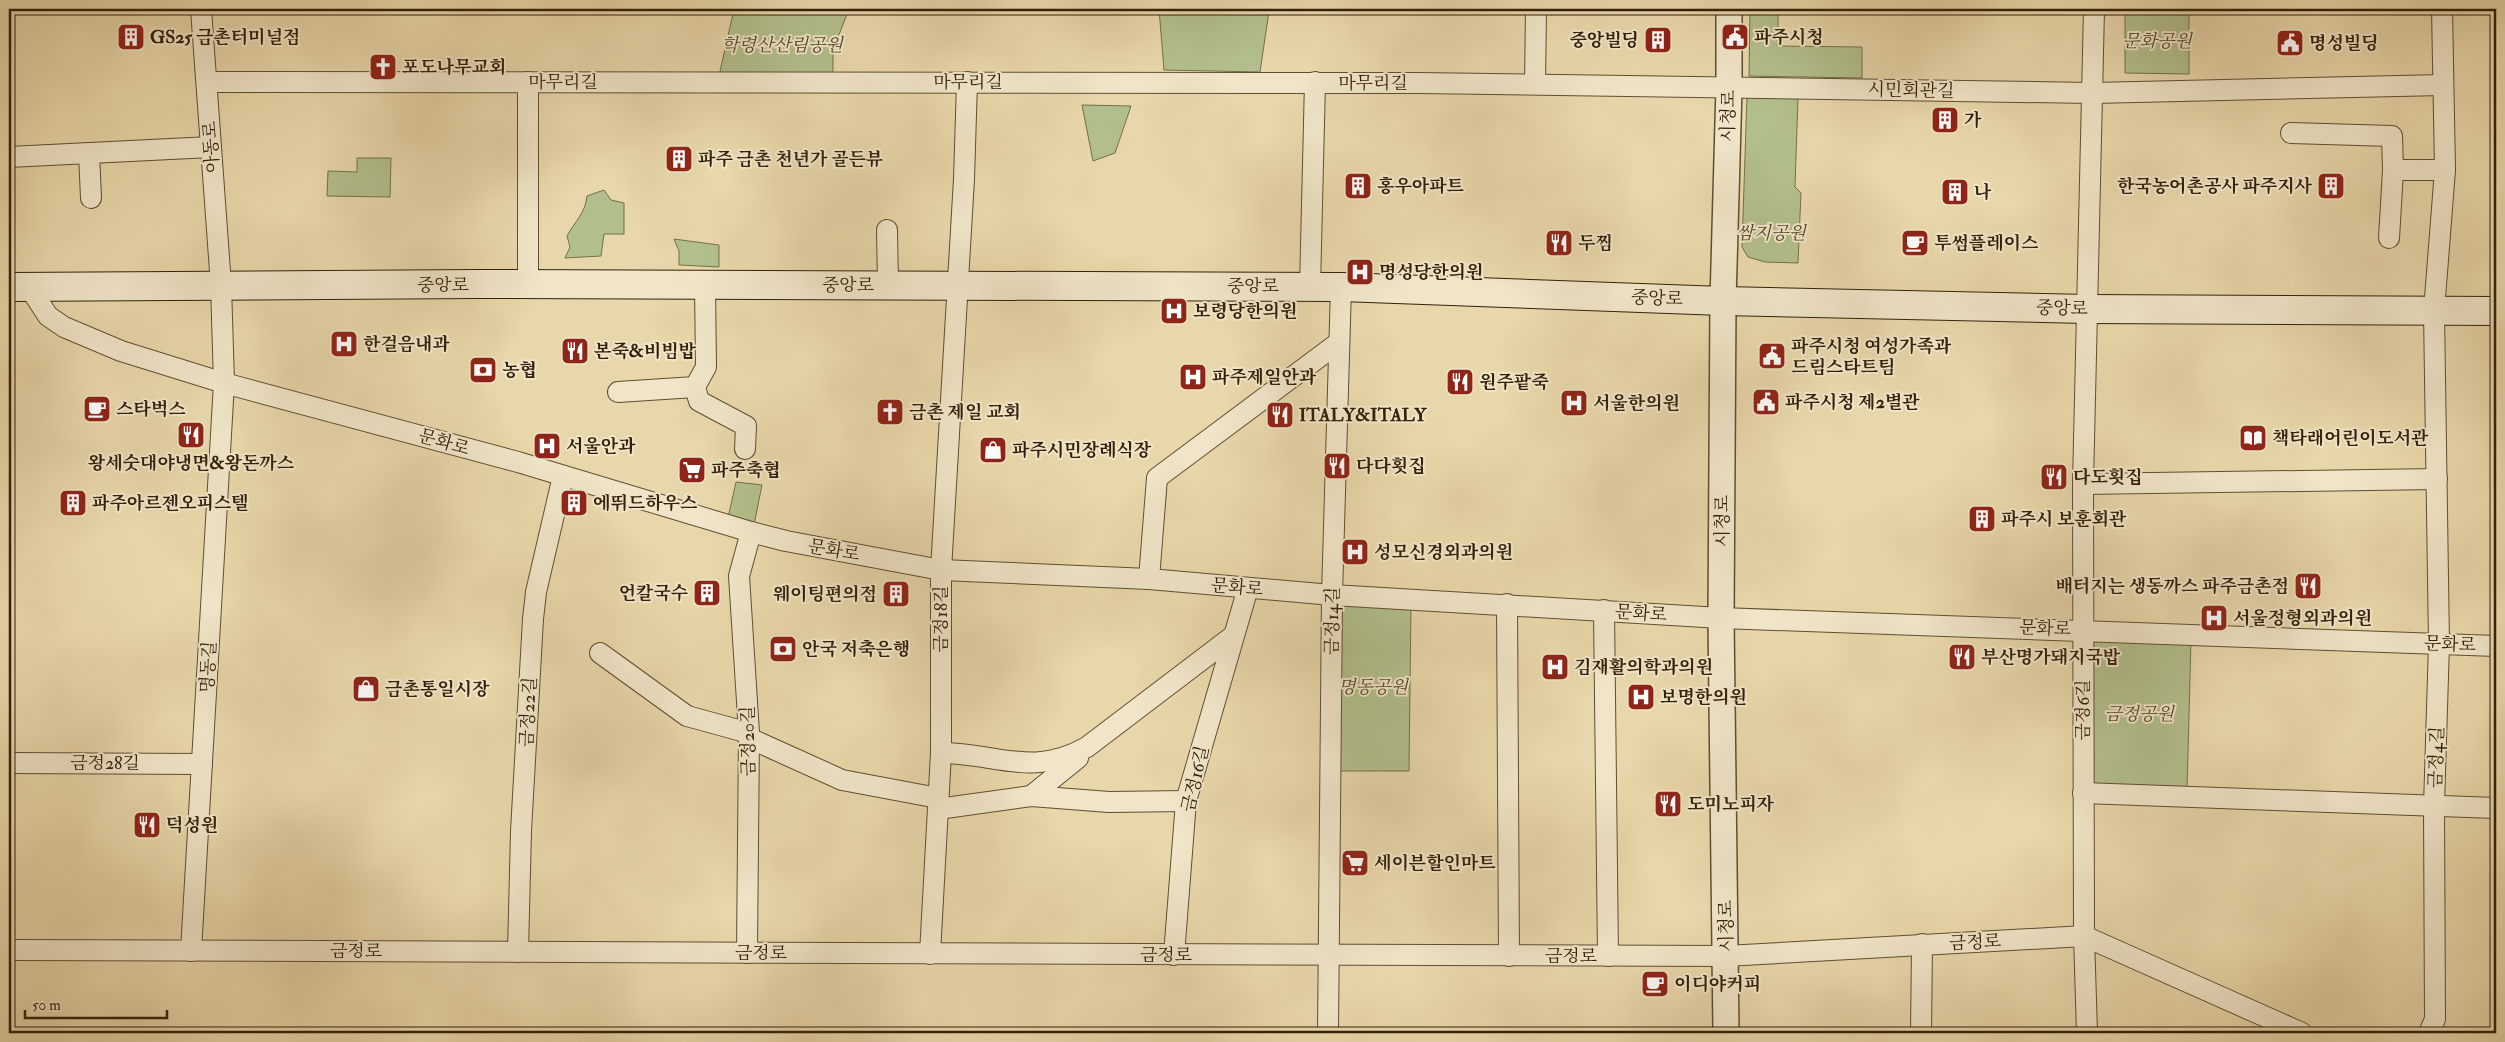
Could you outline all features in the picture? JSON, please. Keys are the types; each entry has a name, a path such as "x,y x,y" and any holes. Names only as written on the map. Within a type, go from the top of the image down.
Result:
{"main road":[{"name":"중앙로","path":"19,287 221,285 1341,287 1723,300 2087,309 2496,311"}],"street":[{"name":"아동로","path":"201,9 221,285 224,383"},
{"path":"1535,84 1536,9"},
{"name":"시청로","path":"1726,1033 1721,618 1723,300 1729,88 1729,9"},
{"name":"금정6길","path":"2087,1033 2084,936 2082,630 2083,484 2094,9"},
{"name":"금정4길","path":"2429,1033 2435,1019 2434,806 2438,644 2434,311 2445,170 2442,9"},
{"name":"마무리길","path":"207,82 1315,82 1729,88"},
{"path":"528,82 528,285"},
{"name":"금정18길","path":"930,954 941,753 941,570 958,285 967,82"},
{"path":"1310,287 1315,82"},
{"name":"시민회관길","path":"1729,88 2093,93 2443,85"},
{"path":"2291,133 2392,136 2393,170 2388,238"},
{"path":"9,157 210,146"},
{"path":"89,153 91,198"},
{"path":"2393,170 2445,170"},
{"path":"887,230 888,285"},
{"path":"694,387 706,367 705,285"},
{"name":"문화로","path":"19,287 48,316 64,327 121,351 224,383 563,476 751,532 786,541 941,570 1149,579 1332,594 1721,618 2496,646"},
{"name":"금정14길","path":"1328,1033 1332,594 1341,287"},
{"path":"1149,579 1157,478 1338,343"},
{"name":"명동길","path":"191,951 224,383"},
{"path":"618,392 694,387"},
{"path":"694,387 699,401 746,426 745,449"},
{"name":"금정22길","path":"518,952 521,831 533,619 536,592 563,476"},
{"path":"2083,484 2437,479"},
{"name":"금정20길","path":"747,953 749,735 739,576 751,532"},
{"name":"금정16길","path":"1174,954 1186,801 1248,588"},
{"path":"1507,604 1509,956"},
{"path":"1604,610 1608,956"},
{"path":"941,753 1018,763 1054,762 1070,757 1087,747 1233,636"},
{"path":"600,653 687,716 749,735 842,780 938,804 1032,796 1109,802 1186,801"},
{"path":"1032,796 1074,763 1087,747"},
{"name":"금정28길","path":"9,763 202,764"},
{"path":"2083,793 2496,808"},
{"name":"금정로","path":"9,950 1726,956 2084,936 2302,1033"},
{"path":"1921,1033 1922,944"}],"green space":[{"name":"학령산산림공원","path":"734,9 849,9 833,50 833,75 719,76"},
{"path":"1159,9 1273,9 1269,11 1260,72 1164,70"},
{"path":"1750,9 1778,9 1778,46 1862,47 1862,78 1749,76"},
{"name":"문화공원","path":"2125,9 2189,9 2189,74 2125,73"},
{"name":"쌈지공원","path":"1747,96 1798,98 1795,187 1801,193 1798,263 1765,262 1748,257 1742,247"},
{"path":"1082,105 1131,106 1115,153 1093,161"},
{"path":"357,158 391,158 390,197 327,196 328,171 357,172"},
{"path":"604,190 611,200 624,203 624,234 604,234 601,256 565,258 570,247 567,236 582,213 587,196"},
{"path":"674,239 719,245 719,267 679,265 679,251"},
{"path":"736,482 762,485 754,525 728,518"},
{"name":"명동공원","path":"1337,603 1411,603 1409,771 1336,771"},
{"name":"금정공원","path":"2092,637 2191,639 2187,791 2088,788"}],"place":[{"name":"GS25 금촌터미널점","path":"131,37"},
{"name":"파주시청","path":"1735,37"},
{"name":"중앙빌딩","path":"1658,40"},
{"name":"명성빌딩","path":"2290,43"},
{"name":"포도나무교회","path":"383,67"},
{"name":"가","path":"1945,120"},
{"name":"파주 금촌 천년가 골든뷰","path":"679,159"},
{"name":"홍우아파트","path":"1358,186"},
{"name":"한국농어촌공사 파주지사","path":"2331,186"},
{"name":"나","path":"1955,192"},
{"name":"두찜","path":"1559,243"},
{"name":"투썸플레이스","path":"1915,243"},
{"name":"명성당한의원","path":"1360,272"},
{"name":"보령당한의원","path":"1174,311"},
{"name":"한걸음내과","path":"344,344"},
{"name":"본죽&비빔밥","path":"575,351"},
{"name":"파주시청 여성가족과 드림스타트팀","path":"1772,356"},
{"name":"농협","path":"483,370"},
{"name":"파주제일안과","path":"1193,377"},
{"name":"원주팥죽","path":"1460,382"},
{"name":"파주시청 제2별관","path":"1766,402"},
{"name":"서울한의원","path":"1574,403"},
{"name":"스타벅스","path":"97,409"},
{"name":"금촌 제일 교회","path":"890,412"},
{"name":"ITALY&ITALY","path":"1280,415"},
{"name":"왕세숫대야냉면&왕돈까스","path":"191,435"},
{"name":"책타래어린이도서관","path":"2253,438"},
{"name":"서울안과","path":"547,446"},
{"name":"파주시민장례식장","path":"993,450"},
{"name":"다다횟집","path":"1337,466"},
{"name":"파주축협","path":"692,470"},
{"name":"다도횟집","path":"2054,477"},
{"name":"파주아르젠오피스텔","path":"73,503"},
{"name":"에뛰드하우스","path":"574,503"},
{"name":"파주시 보훈회관","path":"1982,519"},
{"name":"성모신경외과의원","path":"1355,552"},
{"name":"배터지는 생동까스 파주금촌점","path":"2308,586"},
{"name":"언칼국수","path":"707,593"},
{"name":"웨이팅편의점","path":"896,594"},
{"name":"서울정형외과의원","path":"2214,618"},
{"name":"안국 저축은행","path":"783,649"},
{"name":"부산명가돼지국밥","path":"1962,657"},
{"name":"김재활의학과의원","path":"1555,667"},
{"name":"금촌통일시장","path":"366,689"},
{"name":"보명한의원","path":"1641,697"},
{"name":"도미노피자","path":"1668,804"},
{"name":"덕성원","path":"147,825"},
{"name":"세이븐할인마트","path":"1355,863"},
{"name":"이디야커피","path":"1655,984"}]}
